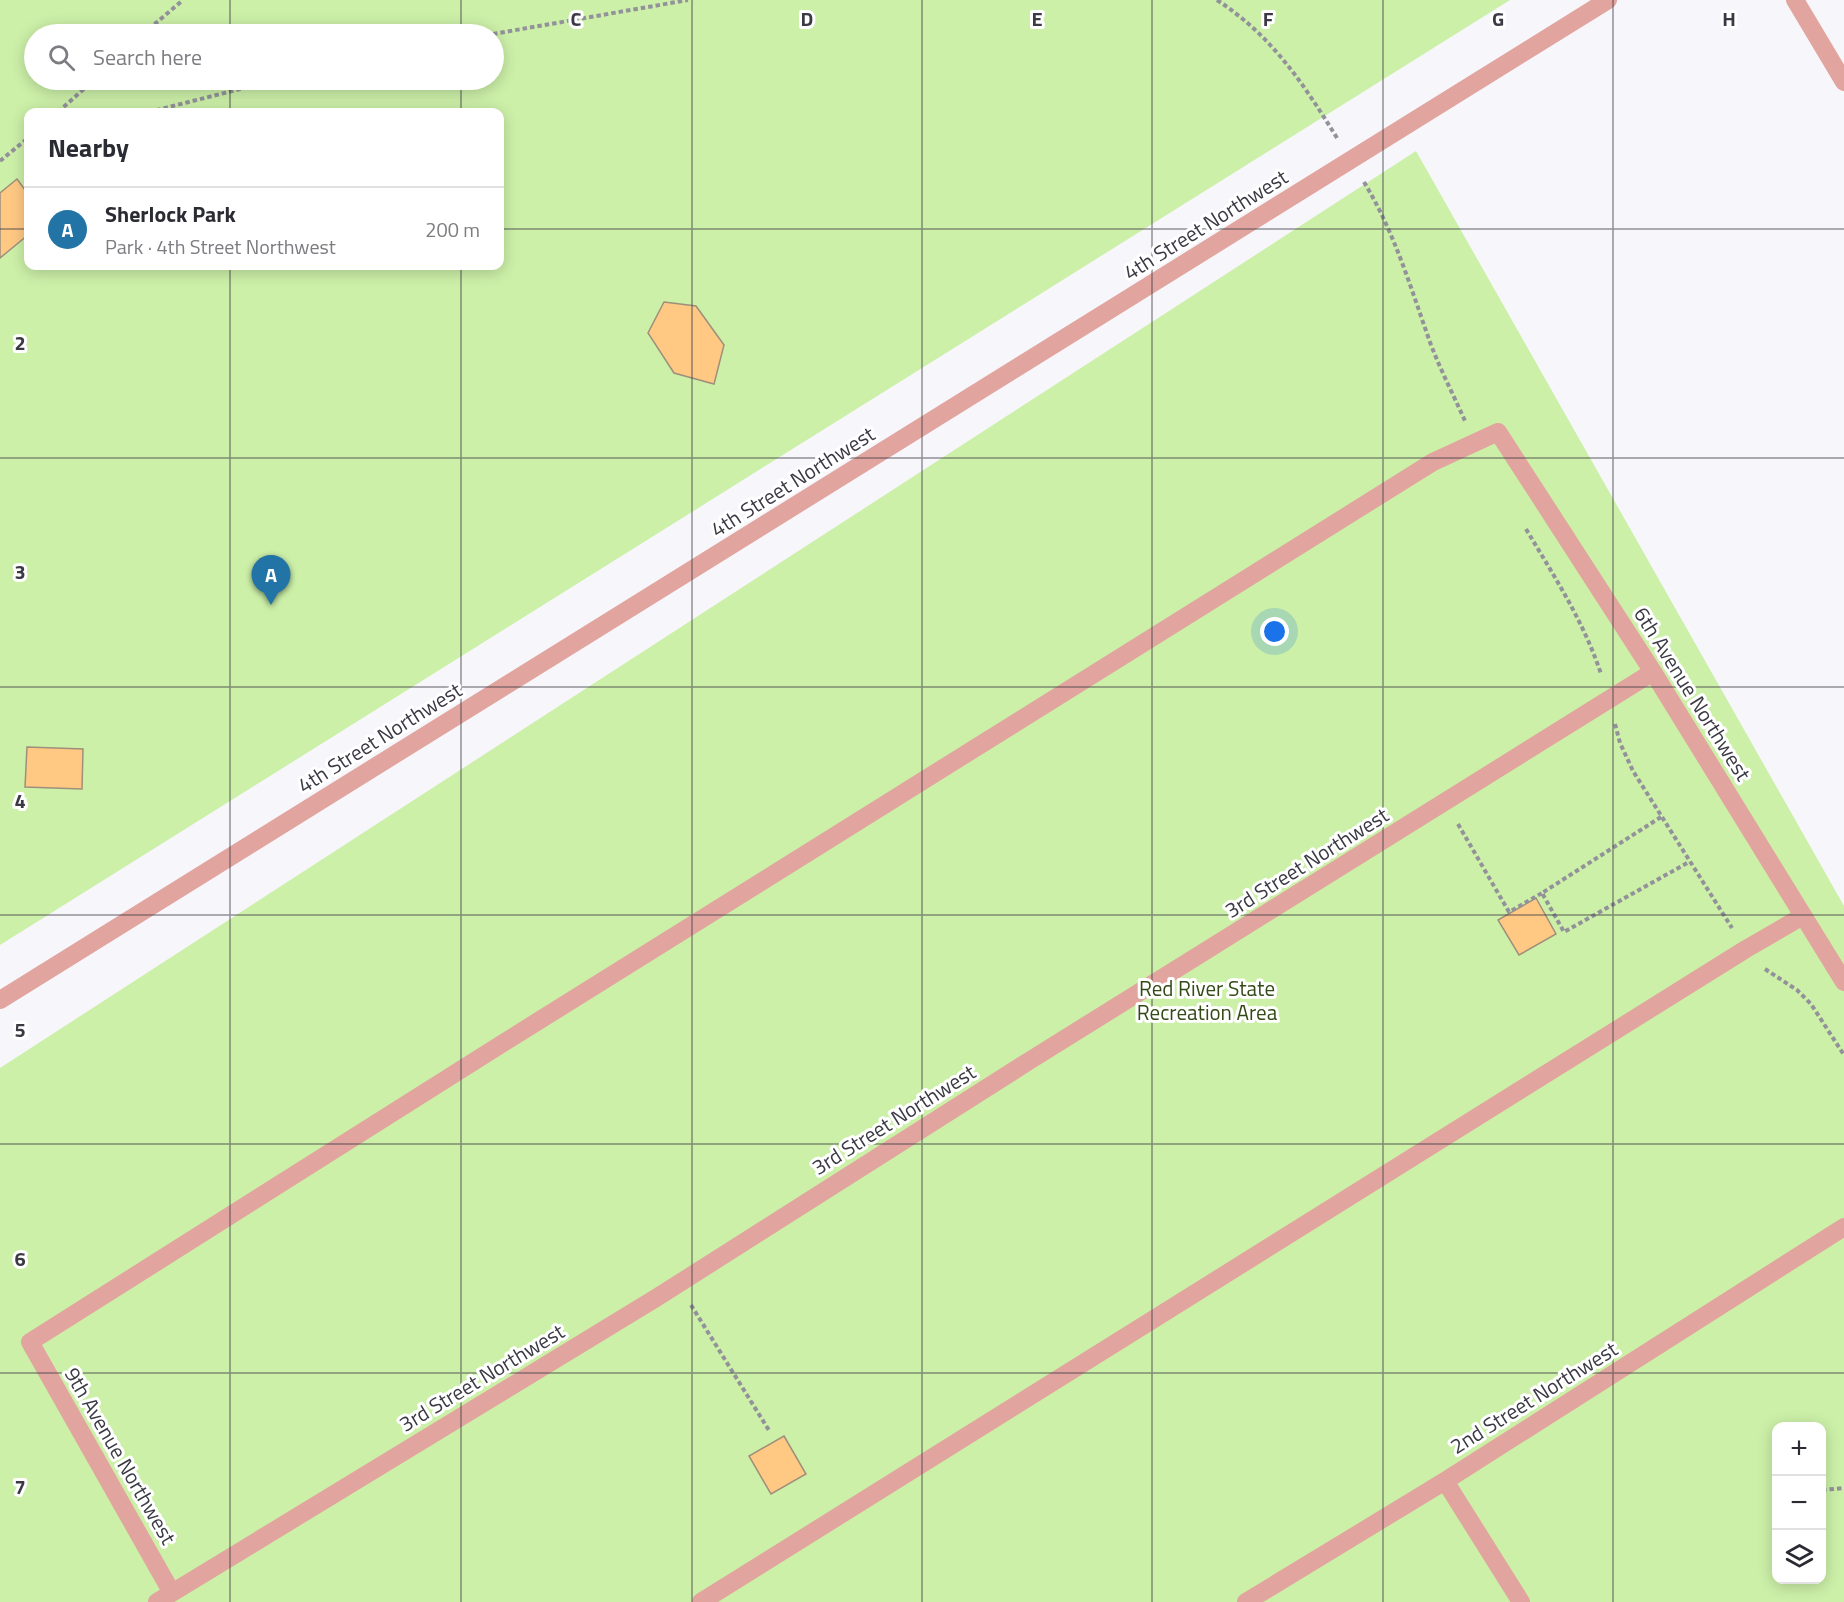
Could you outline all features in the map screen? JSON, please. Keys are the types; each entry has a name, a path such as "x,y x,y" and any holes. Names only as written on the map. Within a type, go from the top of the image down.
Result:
{"street":[{"name":"4th Street Northwest","path":"0,1000 1608,0"},
{"path":"1795,0 1844,82"},
{"name":"6th Avenue Northwest","path":"1474,441 1498,432 1653,672 1844,982"},
{"name":"9th Avenue Northwest","path":"165,1597 30,1342 520,1032 1403,481 1474,441"},
{"name":"3rd Street Northwest","path":"165,1597 678,1284 1029,1061 1653,672"},
{"path":"701,1602 1746,949 1803,916"},
{"name":"2nd Street Northwest","path":"1246,1602 1445,1480 1844,1227"},
{"path":"1445,1480 1521,1602"}],"path":[{"path":"155,24 183,0"},
{"path":"504,32 688,0"},
{"path":"1217,0 1247,19 1279,53 1312,98 1381,209 1407,273 1432,345 1474,441"},
{"path":"62,108 83,90"},
{"path":"165,108 236,90"},
{"path":"0,161 24,141"},
{"path":"1522,522 1570,603 1592,646 1620,743 1633,771 1746,949 1760,966 1797,990 1812,1004 1844,1055"},
{"path":"1446,803 1509,912 1661,817"},
{"path":"1542,893 1564,932 1689,862"},
{"path":"678,1284 770,1432"},
{"path":"1826,1490 1844,1488"}],"green space":[{"path":"0,0 1510,0 0,945"},
{"name":"Red River State Recreation Area","path":"1416,151 1844,906 1844,1602 0,1602 0,1068"}],"building":[{"path":"17,179 24,189 24,238 0,258 0,193"},
{"path":"664,302 696,306 724,345 714,384 674,373 648,333"},
{"path":"27,747 83,749 82,789 25,787"},
{"path":"1536,898 1556,934 1519,955 1498,920"},
{"path":"784,1436 806,1474 771,1494 749,1456"}],"place":[{"name":"Sherlock Park","path":"271,605"}]}
